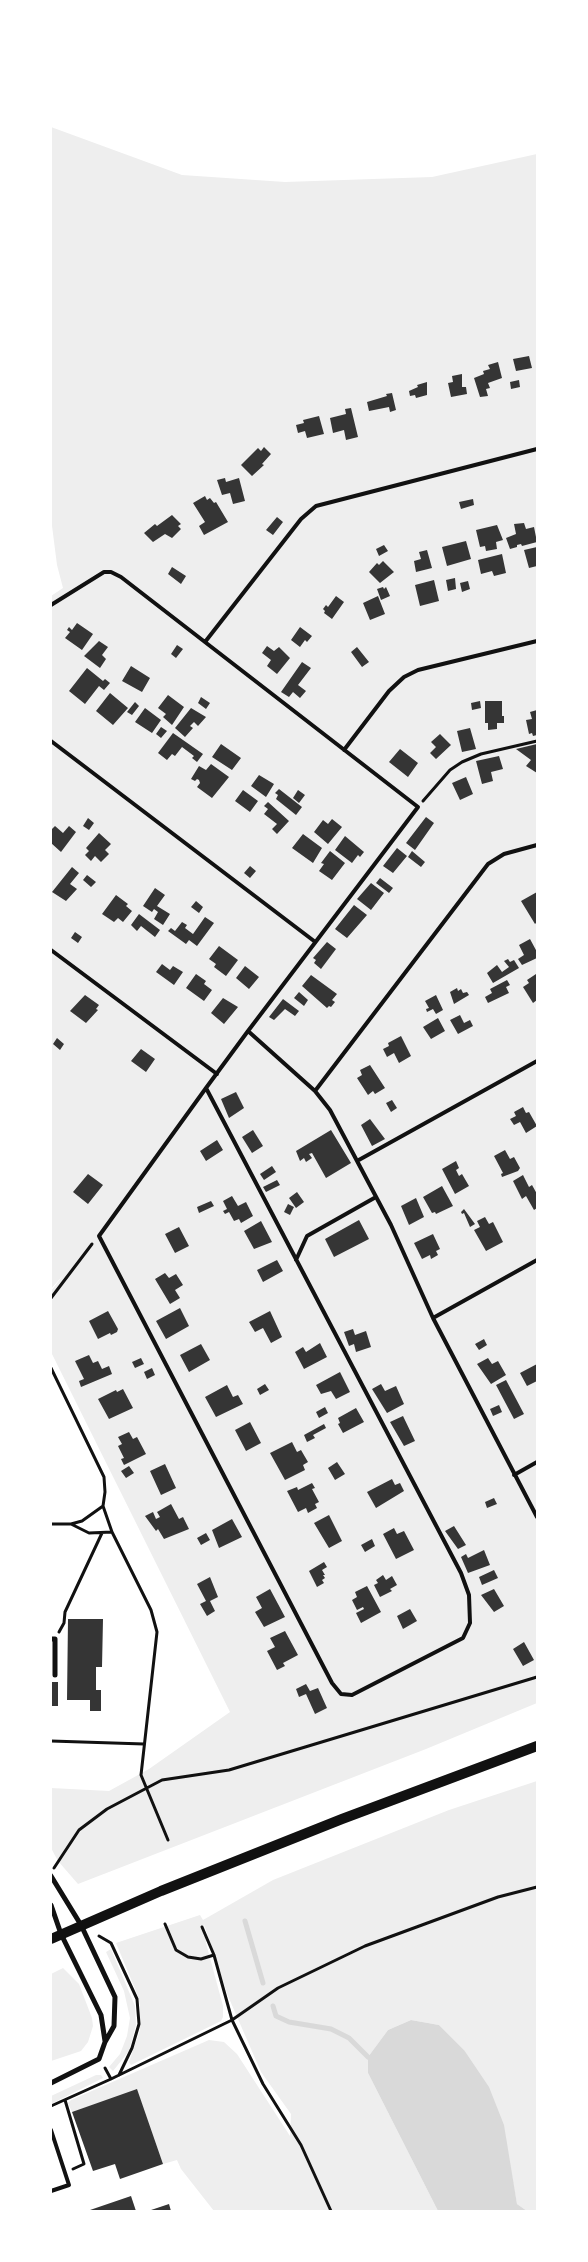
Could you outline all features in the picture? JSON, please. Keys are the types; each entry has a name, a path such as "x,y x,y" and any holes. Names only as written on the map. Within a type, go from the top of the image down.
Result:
{"main road":[{"path":"56,1936 342,1819 537,1746"}],"street":[{"path":"53,1639 55,1675"},
{"path":"51,1876 81,1925 115,1997 114,2026 105,2042 99,2059 51,2083"},
{"path":"51,1905 56,1936 101,2015 105,2042"}],"lane":[{"path":"205,642 301,519 316,506 537,448"},
{"path":"51,605 94,577 104,572 111,572 205,642 418,807 314,941 206,1088 99,1236 332,1683 341,1694 352,1695 463,1638 470,1623 469,1595 461,1574 206,1088"},
{"path":"344,750 389,691 404,677 418,670 537,641"},
{"path":"51,741 314,941"},
{"path":"315,1091 488,864 504,854 537,845"},
{"path":"51,950 217,1074"},
{"path":"248,1031 315,1091 330,1110 391,1225 433,1318 537,1517"},
{"path":"357,1161 537,1061"},
{"path":"296,1260 307,1236 376,1197"},
{"path":"433,1318 537,1260"},
{"path":"514,1475 537,1462"},
{"path":"51,2130 69,2185 51,2191"}],"path":[{"path":"418,807 450,770 462,762 481,754 537,741"},
{"path":"51,1298 99,1236"},
{"path":"51,1368 104,1477 105,1492 103,1506 112,1532 151,1610 158,1632 142,1775 168,1840"},
{"path":"51,1524 71,1524 82,1521 103,1506"},
{"path":"71,1524 89,1533 112,1532"},
{"path":"53,1639 64,1623 65,1612 102,1533"},
{"path":"51,1871 79,1830 107,1809 162,1780 229,1770 537,1677"},
{"path":"51,1741 144,1744"},
{"path":"51,2106 232,2020 278,1988 365,1946 498,1897 537,1887"},
{"path":"164,1924 176,1950 188,1957 201,1959 214,1955"},
{"path":"202,1927 214,1955 232,2020 263,2084 301,2145 331,2211"},
{"path":"99,2059 111,2079"},
{"path":"65,2100 84,2164 65,2172"}],"shaded area":[{"path":"51,127 182,175 285,182 432,177 537,154 537,1703 426,1749 78,1884 58,1861 51,1848 51,1788 109,1791 149,1769 230,1712 51,1352 51,1291 64,1274 51,1289 51,596 63,588 57,565 51,518"},
{"path":"537,1781 537,2211 527,2211 517,2204 510,2166 464,2050 439,2025 411,2020 388,2030 368,2057 368,2073 438,2211 214,2211 181,2169 177,2160 163,2164 137,2090 72,2112 68,2103 71,2100 209,2040 224,2042 237,2054 290,2136 291,2114 261,2072 228,1996 204,1924 206,1943 223,2006 221,2021 131,2065 129,2062 140,2030 140,2006 138,1996 116,1943 200,1915 203,1920 273,1880 449,1810"},
{"path":"111,1949 135,2006 136,2025 129,2051 113,2071 109,2067 120,2054 127,2036 130,2018 124,1991 106,1952"},
{"path":"63,1968 79,1984 92,2018 93,2026 88,2042 81,2051 51,2061 51,1974"},
{"path":"411,2020 439,2025 464,2050 489,2087 504,2125 517,2204 527,2211 438,2211 368,2073 368,2057 388,2030"},
{"path":"96,2075 101,2075 103,2078 51,2104 51,2096"}],"building":[{"path":"529,356 532,368 516,371 513,359"},
{"path":"498,362 502,378 488,383 490,388 486,389 488,396 480,397 474,378 484,374 483,371 490,369 488,365"},
{"path":"462,374 462,387 466,387 467,394 451,397 448,383 453,382 452,376"},
{"path":"519,380 520,387 511,389 510,382"},
{"path":"427,382 427,395 416,398 415,395 410,396 409,391 418,387 417,385"},
{"path":"392,393 396,410 390,412 389,407 369,411 367,402"},
{"path":"351,408 358,437 346,440 344,430 333,433 330,418 346,414 345,409"},
{"path":"319,416 324,434 307,438 305,431 298,433 296,425 304,423 303,420"},
{"path":"264,447 271,454 262,464 264,465 252,476 241,465 258,448 261,451"},
{"path":"225,478 226,482 239,478 245,501 233,504 230,493 222,495 217,480"},
{"path":"205,496 207,500 210,498 214,503 216,502 228,522 204,535 199,526 205,522 193,503"},
{"path":"473,499 474,505 461,509 459,502"},
{"path":"172,515 181,524 178,526 181,529 172,538 165,534 153,542 144,533 155,524 157,526"},
{"path":"277,517 283,522 273,535 266,530"},
{"path":"524,523 526,529 534,527 537,542 522,546 521,544 517,545 517,547 510,549 506,538 516,534 514,524"},
{"path":"497,525 503,540 496,542 497,549 486,551 485,546 480,547 476,530"},
{"path":"466,541 471,559 447,566 442,547"},
{"path":"384,545 388,551 379,556 376,549"},
{"path":"537,547 537,566 529,568 524,550"},
{"path":"427,550 432,568 416,572 414,561 421,559 419,552"},
{"path":"502,554 506,573 494,576 492,571 481,574 478,560"},
{"path":"383,561 394,572 380,583 369,572 377,563 379,565"},
{"path":"172,567 186,576 181,584 168,574"},
{"path":"455,578 456,589 448,591 446,580"},
{"path":"434,580 439,601 420,606 415,585"},
{"path":"468,581 470,589 462,592 460,583"},
{"path":"383,587 384,589 386,587 390,596 381,600 377,589"},
{"path":"336,596 344,602 332,619 324,613 323,609 326,605 328,607"},
{"path":"378,596 385,614 370,620 363,603"},
{"path":"77,623 93,634 82,650 65,638 70,632 67,630 69,627 72,630"},
{"path":"300,627 312,636 307,642 305,640 300,647 291,640"},
{"path":"99,641 108,647 102,655 106,659 100,668 84,656"},
{"path":"177,645 183,649 176,658 171,654"},
{"path":"267,646 274,651 279,647 290,658 277,674 267,666 271,660 262,653"},
{"path":"357,647 369,662 362,667 351,652"},
{"path":"302,662 311,668 298,685 306,691 300,698 293,692 289,697 281,692"},
{"path":"131,666 150,678 142,692 122,681"},
{"path":"87,668 103,681 105,679 110,683 104,690 99,686 85,704 69,691"},
{"path":"110,693 128,708 113,725 96,711"},
{"path":"168,695 184,707 172,725 163,717 166,714 158,708"},
{"path":"201,697 210,703 206,709 198,703"},
{"path":"480,701 481,708 472,710 471,703"},
{"path":"485,701 502,701 504,723 497,723 497,729 488,730 488,723 485,723"},
{"path":"135,702 139,706 132,715 127,712"},
{"path":"145,708 161,720 152,733 135,722"},
{"path":"191,708 206,717 198,726 194,722 190,726 193,728 185,737 175,728"},
{"path":"537,710 537,735 533,736 532,733 529,734 526,720 532,719 530,712"},
{"path":"161,727 167,731 161,738 156,734"},
{"path":"470,728 476,749 462,752 457,731"},
{"path":"173,733 203,754 197,762 192,758 194,756 182,747 175,756 172,754 167,760 158,753"},
{"path":"440,734 451,745 436,759 430,753 436,747 431,742"},
{"path":"221,744 241,758 232,770 212,757"},
{"path":"537,744 537,773 526,766 531,760 516,749"},
{"path":"400,749 418,763 408,777 389,762"},
{"path":"499,756 503,769 491,772 493,781 482,784 476,761"},
{"path":"211,764 229,777 212,798 197,787 200,783 199,780 191,779 199,766 206,770"},
{"path":"259,775 274,784 266,797 251,786"},
{"path":"466,777 473,794 460,800 452,783"},
{"path":"279,789 302,807 296,815 276,799 278,795 275,793"},
{"path":"243,790 258,801 250,812 235,801"},
{"path":"298,790 305,795 299,803 293,798"},
{"path":"268,802 289,821 277,834 272,829 277,824 264,814 268,809 264,806"},
{"path":"426,817 434,823 415,850 406,843"},
{"path":"88,818 94,823 89,830 83,826"},
{"path":"332,819 342,827 328,844 314,832 323,820 328,824"},
{"path":"55,826 63,833 69,826 76,832 61,852 51,843 51,830"},
{"path":"99,833 111,844 105,850 109,854 101,862 95,856 91,861 85,855 89,851 86,848"},
{"path":"303,834 322,848 313,863 292,848"},
{"path":"345,836 364,852 360,857 358,855 352,863 335,850"},
{"path":"397,848 407,856 393,873 383,866"},
{"path":"330,851 345,863 332,880 319,871 324,864 321,863"},
{"path":"412,851 425,862 421,867 408,857"},
{"path":"250,866 256,871 250,878 244,873"},
{"path":"72,867 79,873 70,884 77,889 66,901 52,892"},
{"path":"87,875 96,882 91,887 83,880"},
{"path":"380,878 393,888 389,893 376,883"},
{"path":"371,883 384,893 371,910 357,899"},
{"path":"155,888 165,895 157,906 170,914 163,925 154,919 158,912 154,909 152,912 143,906"},
{"path":"537,892 537,922 535,924 521,901"},
{"path":"116,895 128,904 126,906 132,911 123,922 118,918 114,922 102,914"},
{"path":"196,901 203,907 199,913 191,907"},
{"path":"354,905 367,915 347,938 335,929"},
{"path":"139,914 160,930 155,937 141,926 137,931 131,925"},
{"path":"205,917 214,923 197,946 189,940 186,944 168,931 171,928 175,931 182,922 187,925 185,928 193,934"},
{"path":"75,932 82,937 78,943 71,938"},
{"path":"530,939 537,952 537,958 522,965 518,959 524,955 519,945"},
{"path":"327,942 336,949 321,969 314,963 316,960 313,958"},
{"path":"219,946 238,960 226,976 214,967 216,964 209,959"},
{"path":"508,959 510,962 514,960 519,968 493,983 487,973 497,965 502,972 509,967 504,961"},
{"path":"162,964 170,970 173,966 183,972 174,985 156,972"},
{"path":"245,966 259,977 249,989 236,978"},
{"path":"196,974 206,981 204,984 212,990 204,1001 186,988"},
{"path":"536,974 537,1000 533,1003 523,987 529,983 527,980"},
{"path":"311,975 337,994 332,1000 335,1002 331,1007 327,1008 302,986"},
{"path":"507,980 510,985 506,987 509,993 488,1003 485,997 492,993 490,989"},
{"path":"457,988 458,991 461,989 463,993 467,992 469,995 454,1004 450,992"},
{"path":"299,992 308,1000 304,1006 294,998"},
{"path":"85,995 99,1005 96,1009 98,1010 86,1023 70,1011"},
{"path":"436,995 443,1010 436,1014 433,1009 427,1012 426,1009 429,1008 425,1001"},
{"path":"223,998 238,1007 224,1024 211,1013"},
{"path":"283,999 299,1011 295,1016 285,1009 274,1020 269,1017"},
{"path":"460,1015 464,1023 470,1020 473,1026 458,1034 450,1020"},
{"path":"438,1018 445,1031 431,1039 423,1027"},
{"path":"401,1036 411,1056 399,1063 394,1053 387,1057 383,1049 389,1046 388,1043"},
{"path":"57,1038 64,1044 60,1050 53,1044"},
{"path":"141,1049 155,1059 146,1072 131,1061"},
{"path":"370,1065 385,1088 375,1094 373,1091 368,1095 357,1078 362,1075 360,1070"},
{"path":"236,1092 244,1108 229,1118 221,1099"},
{"path":"392,1100 397,1108 391,1112 386,1103"},
{"path":"523,1107 526,1113 529,1112 537,1126 526,1133 520,1122 514,1125 510,1119 516,1116 514,1112"},
{"path":"370,1119 385,1139 372,1146 361,1125"},
{"path":"253,1130 263,1146 252,1153 242,1137"},
{"path":"331,1130 351,1163 326,1178 312,1153 309,1154 312,1158 306,1162 304,1158 300,1161 296,1151"},
{"path":"217,1140 223,1150 206,1161 200,1151"},
{"path":"505,1150 510,1159 514,1157 520,1168 518,1171 502,1177 501,1174 503,1173 494,1156"},
{"path":"456,1161 459,1168 456,1170 459,1176 462,1174 469,1186 455,1194 442,1169"},
{"path":"272,1166 276,1172 264,1180 260,1174"},
{"path":"88,1174 103,1185 88,1204 73,1192"},
{"path":"523,1175 529,1187 532,1185 537,1194 537,1208 534,1210 526,1196 522,1199 513,1181"},
{"path":"277,1180 280,1185 266,1192 263,1187"},
{"path":"442,1186 453,1206 436,1214 435,1212 432,1213 423,1197"},
{"path":"297,1192 304,1202 296,1208 289,1198"},
{"path":"232,1196 238,1206 246,1202 253,1216 241,1223 239,1219 234,1221 229,1212 225,1214 223,1211 227,1209 223,1201"},
{"path":"416,1198 424,1217 409,1225 401,1206"},
{"path":"211,1201 214,1206 199,1213 197,1207"},
{"path":"288,1204 294,1207 290,1215 284,1212"},
{"path":"464,1209 475,1224 470,1227 464,1213 462,1214 461,1212"},
{"path":"485,1217 489,1224 493,1222 503,1242 486,1251 474,1230 480,1227 477,1221"},
{"path":"359,1220 369,1239 334,1257 325,1239"},
{"path":"261,1221 272,1242 254,1249 244,1231"},
{"path":"179,1227 189,1246 175,1253 165,1234"},
{"path":"433,1234 440,1249 436,1251 438,1255 431,1259 430,1255 422,1259 414,1243"},
{"path":"277,1260 283,1271 263,1282 257,1270"},
{"path":"165,1273 169,1278 176,1274 183,1285 175,1290 180,1298 170,1304 155,1279"},
{"path":"180,1308 189,1326 166,1339 156,1321"},
{"path":"108,1311 118,1329 117,1332 98,1339 89,1321"},
{"path":"270,1311 282,1337 271,1343 263,1328 255,1332 249,1322"},
{"path":"353,1329 355,1335 366,1331 371,1347 356,1352 354,1344 349,1346 344,1332"},
{"path":"484,1339 487,1345 479,1350 475,1344"},
{"path":"320,1343 327,1357 304,1369 295,1352 303,1347 306,1352"},
{"path":"201,1344 210,1360 189,1372 180,1355"},
{"path":"89,1355 93,1363 98,1361 102,1369 109,1366 112,1374 81,1387 79,1381 84,1379 75,1361"},
{"path":"141,1358 144,1364 135,1368 132,1362"},
{"path":"488,1358 492,1364 498,1361 506,1375 491,1384 477,1364"},
{"path":"537,1364 537,1381 527,1386 520,1373"},
{"path":"152,1368 155,1375 147,1379 144,1372"},
{"path":"340,1372 350,1392 336,1399 331,1391 321,1394 316,1385"},
{"path":"506,1380 524,1414 514,1419 496,1385"},
{"path":"265,1384 269,1390 260,1395 257,1389"},
{"path":"381,1384 385,1391 396,1386 404,1404 387,1413 372,1389"},
{"path":"227,1385 233,1397 238,1395 243,1404 216,1417 205,1397"},
{"path":"123,1389 133,1408 109,1419 98,1399 116,1390 117,1392"},
{"path":"499,1405 502,1412 493,1416 490,1409"},
{"path":"325,1407 328,1413 319,1418 316,1412"},
{"path":"356,1408 364,1422 343,1433 338,1424 340,1423 338,1418"},
{"path":"403,1416 415,1441 404,1446 390,1422"},
{"path":"250,1422 261,1443 246,1451 235,1430"},
{"path":"324,1424 326,1428 313,1435 315,1438 307,1442 304,1435"},
{"path":"129,1432 133,1439 137,1437 146,1454 124,1465 121,1459 124,1458 118,1446 122,1444 118,1437"},
{"path":"292,1442 297,1452 301,1450 308,1462 303,1465 305,1470 285,1480 270,1453"},
{"path":"337,1462 345,1474 335,1480 328,1468"},
{"path":"165,1464 176,1488 161,1495 150,1471"},
{"path":"129,1466 134,1473 126,1478 121,1471"},
{"path":"392,1479 395,1485 400,1483 404,1491 376,1508 367,1492"},
{"path":"312,1483 315,1488 312,1489 319,1502 315,1504 317,1508 308,1513 306,1508 298,1512 287,1491 297,1487 298,1490"},
{"path":"494,1498 497,1504 487,1508 485,1502"},
{"path":"171,1504 179,1519 183,1517 189,1529 164,1539 158,1529 156,1531 145,1516 153,1512 156,1519 160,1517 157,1512"},
{"path":"329,1515 342,1541 329,1548 314,1523"},
{"path":"232,1519 242,1537 219,1548 212,1530"},
{"path":"454,1526 466,1545 458,1549 445,1531"},
{"path":"394,1528 397,1534 404,1531 414,1550 396,1559 383,1534"},
{"path":"206,1533 210,1540 201,1545 197,1538"},
{"path":"372,1539 375,1546 365,1552 361,1545"},
{"path":"484,1550 490,1565 468,1573 461,1557 466,1554 468,1558"},
{"path":"324,1562 327,1567 322,1570 325,1575 323,1575 325,1578 322,1580 324,1583 317,1587 309,1571"},
{"path":"494,1570 498,1578 482,1585 479,1577"},
{"path":"383,1575 386,1580 392,1576 397,1585 390,1589 392,1591 380,1597 374,1585 378,1583 376,1580"},
{"path":"210,1577 218,1597 210,1601 215,1611 207,1616 200,1604 206,1601 197,1584"},
{"path":"367,1586 381,1612 361,1623 356,1613 364,1609 363,1607 357,1610 352,1600 357,1597 355,1592"},
{"path":"270,1589 285,1617 264,1627 255,1612 262,1608 256,1597"},
{"path":"494,1589 504,1606 494,1612 481,1595"},
{"path":"410,1609 417,1621 403,1629 397,1616"},
{"path":"68,1619 103,1619 102,1667 96,1667 96,1690 101,1690 101,1711 90,1711 90,1700 67,1700"},
{"path":"285,1631 298,1655 283,1663 285,1666 277,1670 267,1651 275,1647 270,1638"},
{"path":"524,1642 534,1660 523,1666 513,1649"},
{"path":"51,1682 58,1682 58,1706 51,1706"},
{"path":"306,1684 310,1691 318,1688 327,1708 315,1714 306,1694 299,1697 296,1689"},
{"path":"137,2089 163,2164 120,2179 115,2164 93,2171 72,2112"},
{"path":"131,2196 136,2211 90,2211 90,2210"},
{"path":"169,2204 171,2211 151,2211 151,2210"}],"waterway":[{"path":"245,1921 263,1983"},
{"path":"273,2006 276,2016 289,2022 331,2029 349,2038 368,2057"}]}
